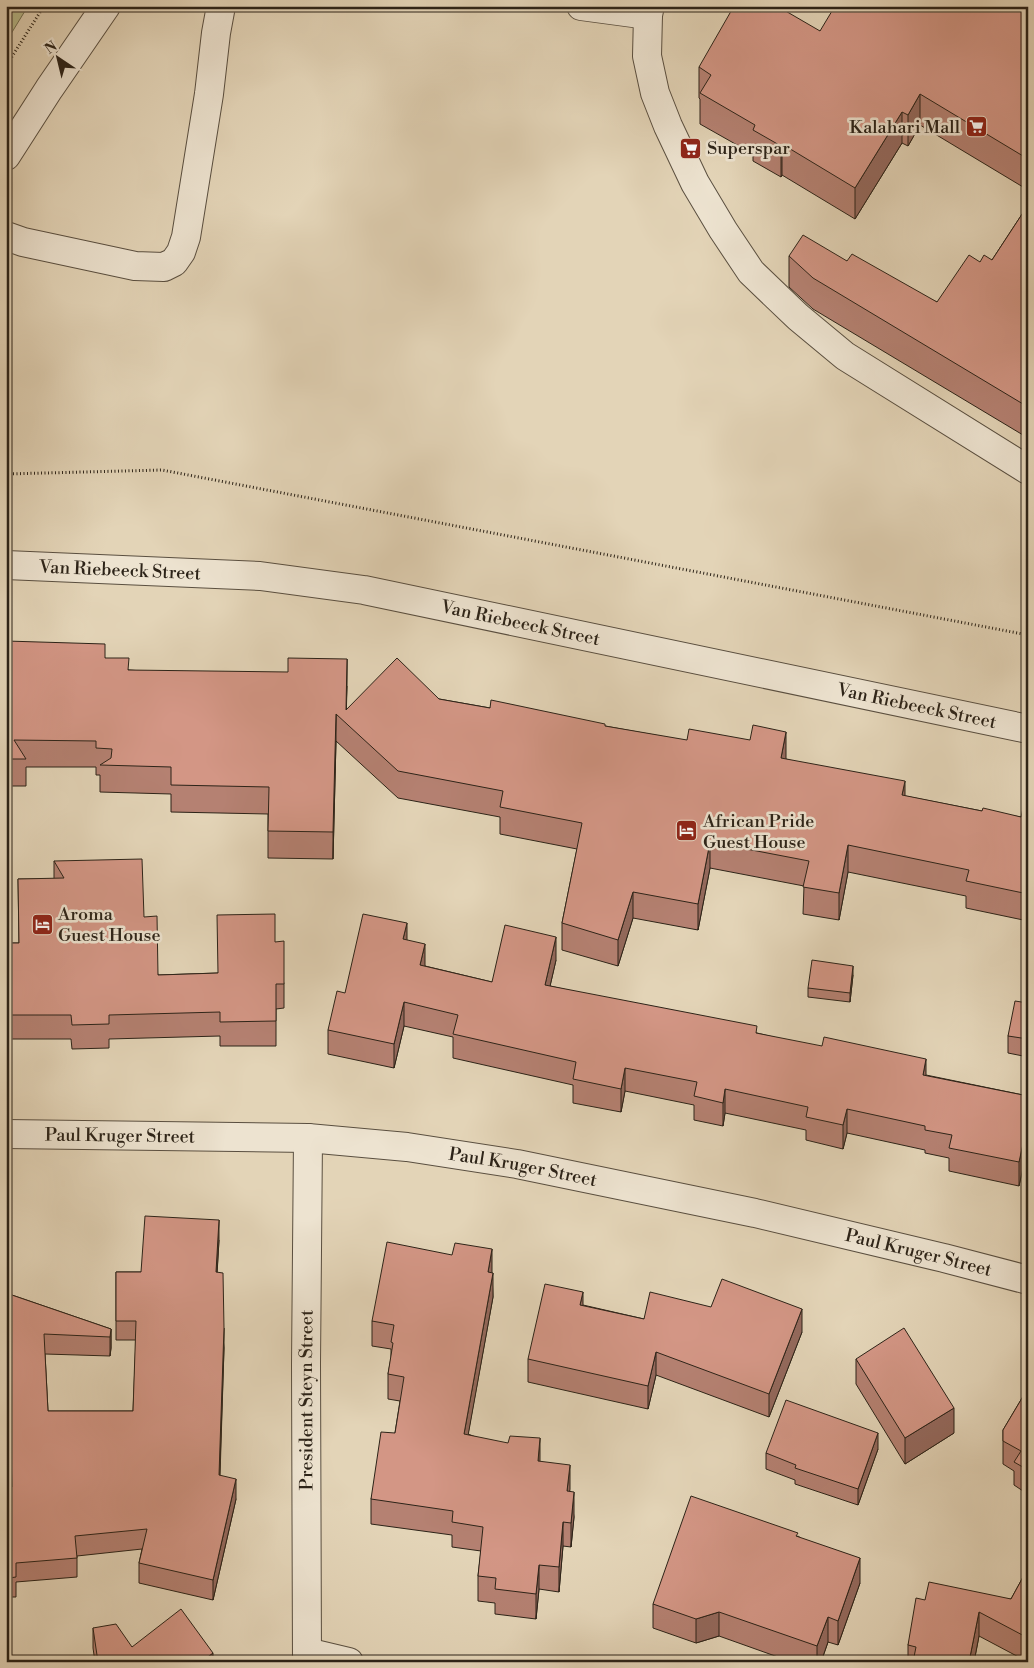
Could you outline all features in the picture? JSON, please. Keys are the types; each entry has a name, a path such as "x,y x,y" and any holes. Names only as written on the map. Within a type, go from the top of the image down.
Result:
{"street":[{"path":"6,156 106,6"},
{"path":"6,236 23,242 135,266 164,267 174,262 181,252 186,238 221,6"},
{"path":"581,6 649,11 647,56 655,93 668,126 695,183 751,272 798,317 845,356 1028,470"},
{"name":"Van Riebeeck Street","path":"6,564 260,576 364,590 1028,729"},
{"name":"Paul Kruger Street","path":"6,1134 308,1138 407,1147 517,1164 755,1213 1028,1280"},
{"name":"President Steyn Street","path":"307,1657 306,1354 308,1138"},
{"path":"307,1657 349,1662"}],"path":[{"path":"6,66 44,6"},
{"path":"6,474 162,470 1028,635"}],"green space":[{"path":"6,6 28,6 6,42"}],"building":[{"path":"734,6 777,6 820,31 835,6 1028,6 1028,159 920,94 908,115 902,112 855,188 782,144 781,146 753,130 755,125 700,93 711,75 699,67"},
{"path":"1028,205 1028,407 813,278 789,256 803,235 847,261 852,254 937,302 969,255 980,262 984,255 992,260"},
{"path":"6,641 105,644 105,658 129,658 128,670 288,672 288,658 347,659 346,710 397,658 439,699 490,708 491,700 605,724 605,726 687,740 689,729 750,740 753,725 786,732 781,758 905,781 902,795 982,811 983,808 1021,817 1023,808 1028,809 1028,894 966,881 969,870 848,845 839,893 803,887 809,861 710,842 698,904 633,892 618,940 562,923 582,823 500,807 503,791 398,771 336,714 333,832 268,831 269,787 171,785 171,767 100,765 111,758 112,749 96,748 96,741 14,740 26,759 6,759"},
{"path":"142,859 144,917 157,916 158,975 218,973 217,915 275,914 275,942 284,941 284,984 276,984 276,1021 220,1022 220,1012 109,1015 109,1024 72,1025 71,1015 6,1015 6,943 19,943 18,879 64,878 54,861"},
{"path":"363,914 407,923 403,939 425,944 420,965 492,982 505,925 556,937 545,985 757,1026 756,1033 822,1046 824,1037 926,1059 923,1075 1028,1096 1028,1121 1019,1162 949,1148 952,1135 925,1130 925,1126 847,1109 843,1125 806,1117 808,1107 725,1089 723,1103 694,1096 697,1082 625,1068 621,1089 573,1079 576,1062 453,1034 458,1015 404,1002 394,1044 328,1030 337,991 345,993"},
{"path":"812,960 853,966 850,993 808,988"},
{"path":"1015,1001 1028,1003 1028,1039 1008,1036"},
{"path":"145,1216 219,1220 216,1272 223,1273 224,1328 219,1475 236,1479 213,1580 139,1563 147,1529 75,1536 77,1558 16,1563 16,1577 9,1578 8,1662 6,1662 6,1488 12,1487 10,1425 6,1425 6,1293 111,1329 110,1337 44,1334 48,1411 133,1411 136,1321 116,1321 116,1272 141,1272"},
{"path":"387,1242 452,1255 455,1243 492,1249 488,1272 493,1273 464,1434 508,1443 510,1436 540,1438 538,1461 570,1465 567,1491 574,1492 571,1523 563,1522 559,1567 539,1565 536,1594 495,1589 496,1578 478,1576 483,1527 452,1522 453,1511 371,1499 381,1432 395,1433 404,1377 388,1374 394,1325 372,1321"},
{"path":"722,1279 802,1309 769,1394 656,1352 648,1386 528,1359 545,1284 583,1292 580,1305 644,1319 650,1292 711,1307"},
{"path":"904,1328 954,1408 905,1438 856,1359"},
{"path":"1028,1388 1028,1470 1014,1462 1021,1451 1003,1441 1003,1430"},
{"path":"786,1400 878,1433 858,1489 795,1468 796,1465 766,1453"},
{"path":"1028,1475 1028,1486 1023,1483"},
{"path":"691,1496 798,1533 796,1536 860,1558 838,1621 828,1617 817,1646 719,1612 696,1619 653,1604"},
{"path":"1028,1568 1028,1638 979,1612 969,1662 913,1662 916,1647 908,1645 916,1598 925,1600 929,1582 1011,1599"},
{"path":"181,1609 213,1653 201,1662 98,1662 93,1628 116,1624 132,1647"}],"place":[{"name":"Kalahari Mall","path":"976,127"},
{"name":"Superspar","path":"691,148"},
{"name":"African Pride Guest House","path":"687,831"},
{"name":"Aroma Guest House","path":"42,924"}]}
